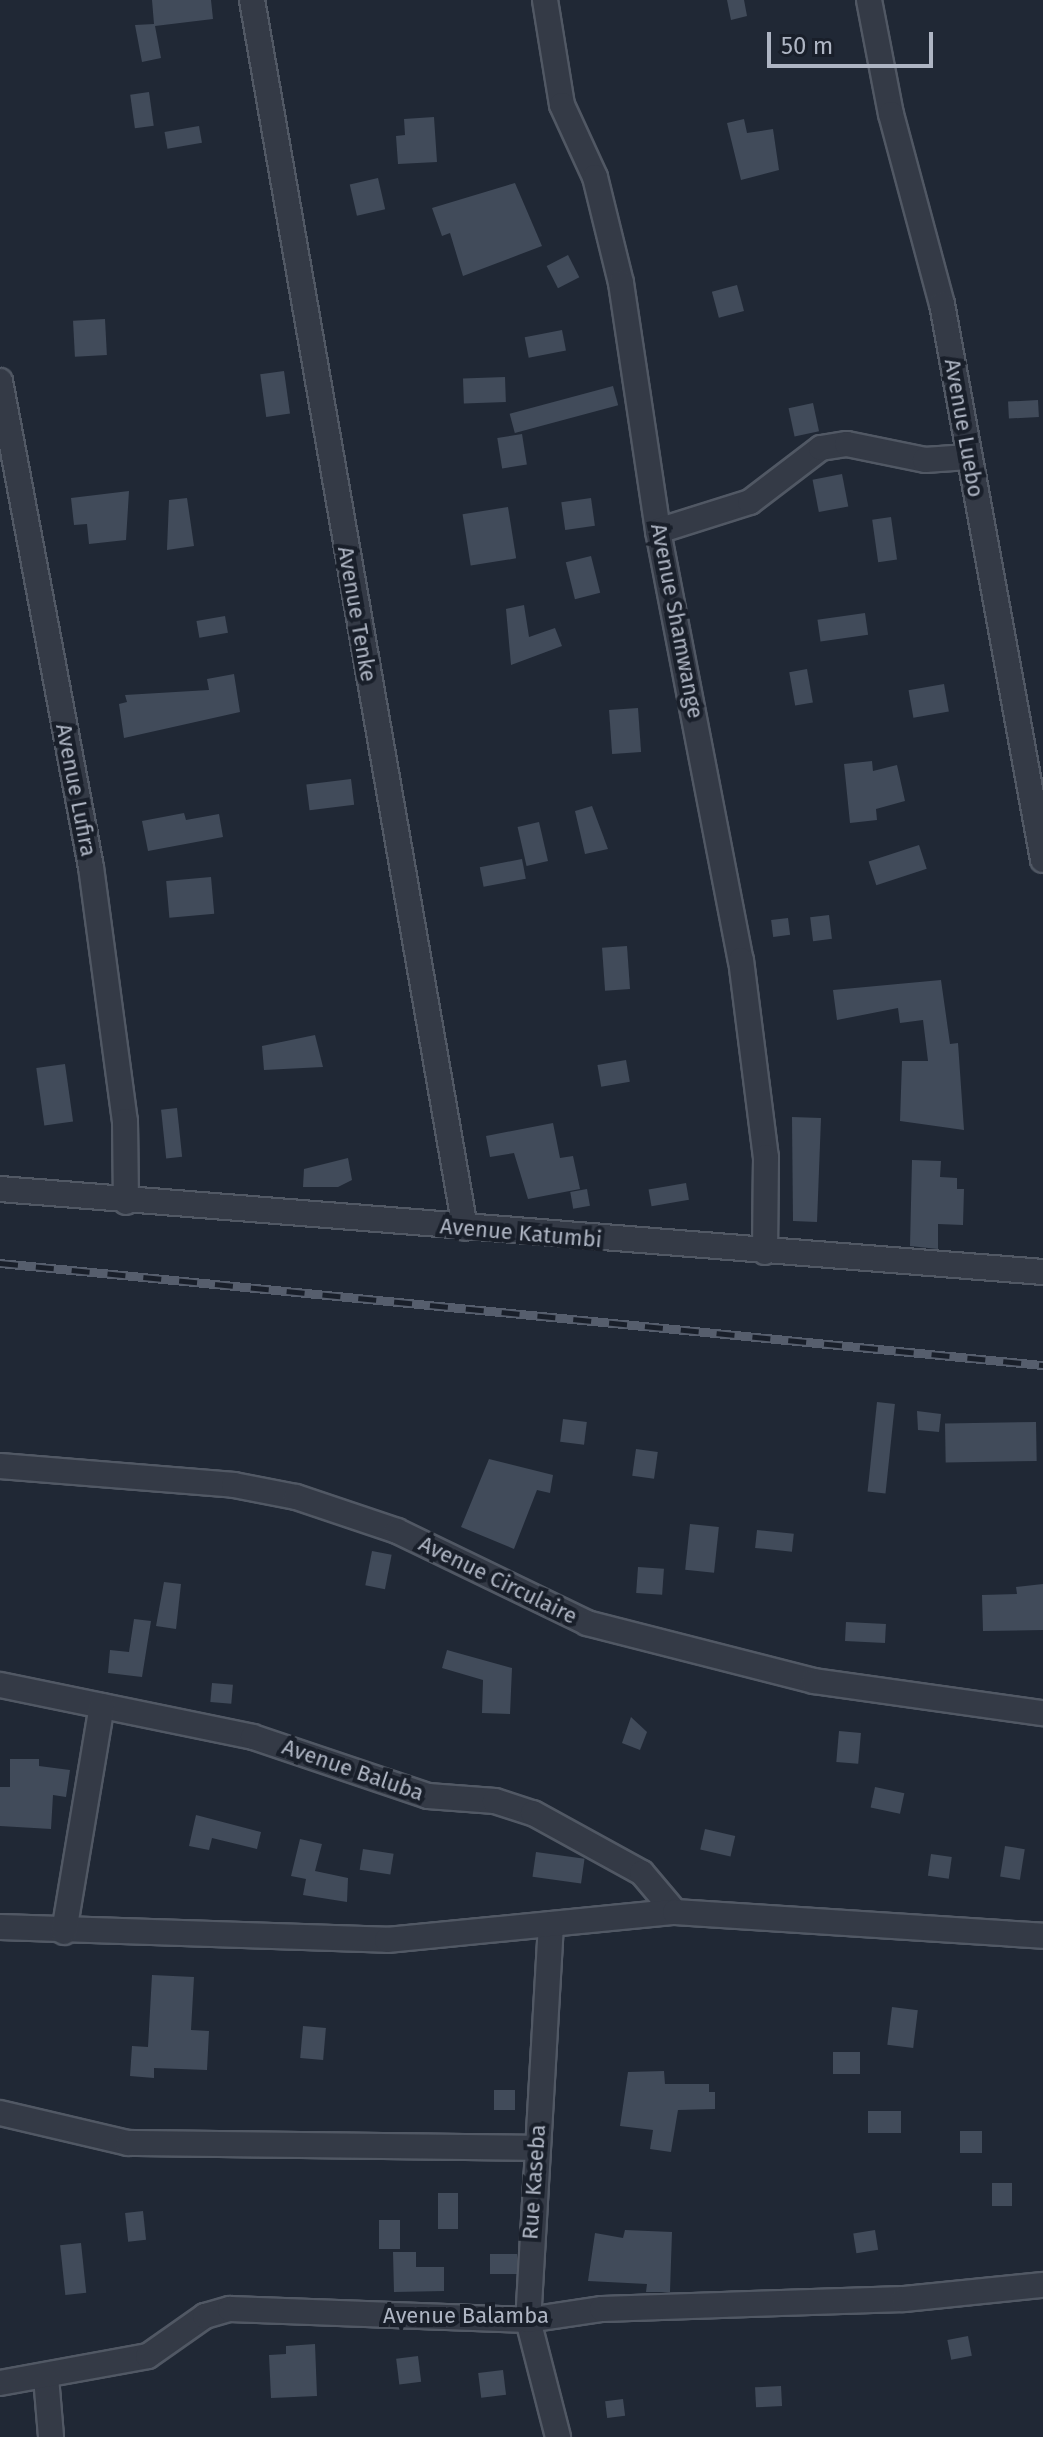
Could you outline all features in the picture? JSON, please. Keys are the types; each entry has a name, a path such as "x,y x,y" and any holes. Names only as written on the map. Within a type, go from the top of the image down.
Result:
{"street":[{"name":"Avenue Tenke","path":"252,0 465,1228"},
{"name":"Avenue Shamwange","path":"545,0 569,130 589,163 609,224 658,531 758,1069 765,1252"},
{"name":"Avenue Luebo","path":"869,0 891,114 942,304 1043,860"},
{"name":"Avenue Lufira","path":"0,381 91,867 125,1121 126,1202"},
{"path":"658,531 750,502 821,448 847,444 925,460 968,457"},
{"name":"Avenue Katumbi","path":"0,1189 126,1202 1043,1272"},
{"name":"Avenue Circulaire","path":"0,1466 234,1485 296,1497 397,1531 587,1623 814,1681 1043,1713"},
{"name":"Avenue Baluba","path":"0,1685 280,1745 428,1796 495,1801 533,1813 642,1873 675,1912"},
{"path":"64,1932 102,1706"},
{"path":"0,1927 64,1932 387,1940 675,1912 1043,1936"},
{"name":"Rue Kaseba","path":"551,1924 535,2148 528,2320 558,2437"},
{"path":"0,2113 128,2143 535,2148"},
{"name":"Avenue Balamba","path":"0,2383 148,2356 205,2316 230,2309 528,2320 602,2309 904,2299 1043,2285"},
{"path":"46,2377 51,2437"}],"building":[{"path":"152,0 211,0 213,19 155,26 161,58 142,62 135,25 154,24"},
{"path":"727,0 744,0 747,16 731,20"},
{"path":"149,92 154,126 135,128 130,95"},
{"path":"434,117 437,162 398,164 396,136 405,135 404,119"},
{"path":"744,119 747,133 773,129 779,170 741,180 727,123"},
{"path":"199,126 202,143 167,149 165,132"},
{"path":"378,178 385,209 357,216 350,185"},
{"path":"515,183 542,246 463,276 450,233 442,236 432,208"},
{"path":"568,255 579,277 558,288 547,266"},
{"path":"737,285 744,311 719,318 712,292"},
{"path":"105,319 107,355 75,357 73,321"},
{"path":"562,330 566,351 529,358 525,337"},
{"path":"284,371 290,414 266,417 260,374"},
{"path":"505,377 506,402 464,403 463,378"},
{"path":"613,386 618,405 515,433 510,414"},
{"path":"1038,400 1039,417 1009,419 1008,402"},
{"path":"813,403 819,431 795,437 789,408"},
{"path":"522,434 527,465 502,469 497,438"},
{"path":"842,474 848,506 819,512 813,480"},
{"path":"129,491 126,540 89,544 87,524 74,525 71,498"},
{"path":"187,498 194,546 167,550 169,500"},
{"path":"591,498 595,526 565,530 561,502"},
{"path":"508,507 516,558 471,566 463,514"},
{"path":"891,517 897,560 878,562 872,520"},
{"path":"591,556 600,593 575,599 566,562"},
{"path":"524,605 529,637 555,628 562,646 511,665 506,609"},
{"path":"865,613 868,635 821,641 817,620"},
{"path":"225,616 228,633 199,638 196,621"},
{"path":"807,669 813,702 795,706 789,672"},
{"path":"234,674 240,712 124,738 119,704 127,702 125,695 209,690 207,679"},
{"path":"944,684 949,712 913,718 909,690"},
{"path":"638,708 641,752 612,754 609,710"},
{"path":"872,761 873,771 897,765 905,801 876,809 877,820 850,823 844,764"},
{"path":"351,779 354,805 310,810 306,784"},
{"path":"592,806 608,849 585,854 575,811"},
{"path":"184,813 186,820 219,814 223,837 148,851 142,821"},
{"path":"539,822 548,861 527,866 518,827"},
{"path":"919,845 927,869 876,885 869,861"},
{"path":"522,859 526,879 484,887 480,867"},
{"path":"211,877 214,914 169,918 166,881"},
{"path":"829,915 832,939 813,941 810,917"},
{"path":"788,918 790,935 773,937 771,920"},
{"path":"627,946 630,989 605,991 602,948"},
{"path":"941,980 950,1044 958,1043 964,1130 900,1121 902,1061 928,1061 923,1020 900,1023 898,1008 837,1020 833,990"},
{"path":"315,1035 323,1067 264,1070 262,1046"},
{"path":"626,1060 630,1082 601,1087 597,1065"},
{"path":"65,1064 73,1121 44,1125 36,1068"},
{"path":"177,1108 182,1157 166,1158 161,1110"},
{"path":"792,1117 821,1118 817,1222 793,1221"},
{"path":"553,1123 560,1158 573,1156 580,1189 528,1199 514,1153 490,1157 486,1136"},
{"path":"348,1158 352,1180 338,1187 303,1187 304,1169"},
{"path":"912,1160 941,1161 940,1177 957,1178 957,1189 964,1189 963,1225 938,1224 938,1249 910,1246"},
{"path":"686,1183 689,1200 652,1206 649,1190"},
{"path":"587,1189 590,1206 573,1209 570,1192"},
{"path":"877,1402 895,1404 885,1493 868,1492"},
{"path":"917,1411 941,1414 939,1432 918,1430"},
{"path":"563,1419 587,1422 584,1445 560,1442"},
{"path":"1036,1422 1037,1461 946,1463 945,1424"},
{"path":"636,1449 658,1452 654,1479 632,1476"},
{"path":"489,1459 553,1475 550,1493 537,1490 514,1549 461,1527"},
{"path":"690,1524 719,1527 714,1573 685,1570"},
{"path":"757,1530 794,1534 792,1552 755,1548"},
{"path":"372,1551 392,1555 385,1589 365,1585"},
{"path":"638,1567 664,1569 662,1595 636,1593"},
{"path":"164,1582 181,1584 176,1629 156,1626"},
{"path":"1043,1584 1043,1630 983,1631 982,1595 1017,1594 1016,1587"},
{"path":"134,1619 151,1621 142,1677 108,1673 110,1650 129,1652"},
{"path":"846,1622 886,1624 885,1643 845,1641"},
{"path":"447,1650 512,1668 510,1714 482,1713 483,1680 442,1668"},
{"path":"212,1683 233,1685 231,1704 210,1702"},
{"path":"631,1717 647,1732 640,1750 622,1743"},
{"path":"839,1731 861,1733 858,1764 836,1762"},
{"path":"10,1759 39,1759 39,1766 70,1770 66,1797 53,1795 51,1829 0,1826 0,1787 10,1787"},
{"path":"875,1787 904,1793 900,1814 871,1808"},
{"path":"196,1815 261,1832 257,1849 212,1838 209,1850 189,1846"},
{"path":"705,1829 735,1836 730,1856 700,1849"},
{"path":"300,1839 322,1844 315,1871 348,1878 347,1902 303,1895 306,1879 291,1876"},
{"path":"1005,1846 1025,1849 1020,1880 1000,1877"},
{"path":"363,1849 394,1854 390,1875 360,1870"},
{"path":"536,1852 585,1859 581,1884 533,1877"},
{"path":"931,1854 952,1857 949,1879 928,1876"},
{"path":"152,1975 194,1977 191,2030 209,2031 207,2070 154,2068 154,2078 130,2076 132,2046 148,2047"},
{"path":"892,2007 918,2010 913,2048 887,2045"},
{"path":"303,2026 326,2028 323,2060 300,2058"},
{"path":"833,2052 860,2052 860,2074 833,2074"},
{"path":"664,2071 665,2084 709,2084 709,2092 715,2092 715,2109 678,2110 671,2152 650,2149 653,2130 620,2126 628,2072"},
{"path":"494,2090 515,2090 515,2110 494,2110"},
{"path":"868,2111 901,2111 901,2133 868,2133"},
{"path":"960,2131 982,2131 982,2153 960,2153"},
{"path":"992,2183 1012,2183 1012,2206 992,2206"},
{"path":"438,2193 458,2193 458,2229 438,2229"},
{"path":"143,2211 146,2240 128,2242 125,2213"},
{"path":"379,2220 400,2220 400,2249 379,2249"},
{"path":"625,2230 672,2232 670,2292 646,2292 647,2284 588,2281 595,2233 623,2238"},
{"path":"875,2230 878,2250 856,2253 853,2233"},
{"path":"81,2243 86,2293 65,2295 60,2245"},
{"path":"393,2252 416,2252 416,2267 444,2267 444,2291 394,2292"},
{"path":"490,2254 517,2254 517,2274 490,2274"},
{"path":"968,2336 972,2356 951,2360 947,2340"},
{"path":"315,2344 317,2396 271,2398 269,2355 286,2354 286,2346"},
{"path":"418,2356 421,2382 399,2384 396,2359"},
{"path":"503,2370 506,2395 481,2398 478,2373"},
{"path":"781,2386 782,2406 756,2407 755,2387"},
{"path":"623,2399 625,2416 607,2418 605,2401"}],"railway":[{"path":"0,1263 1043,1365"}]}
